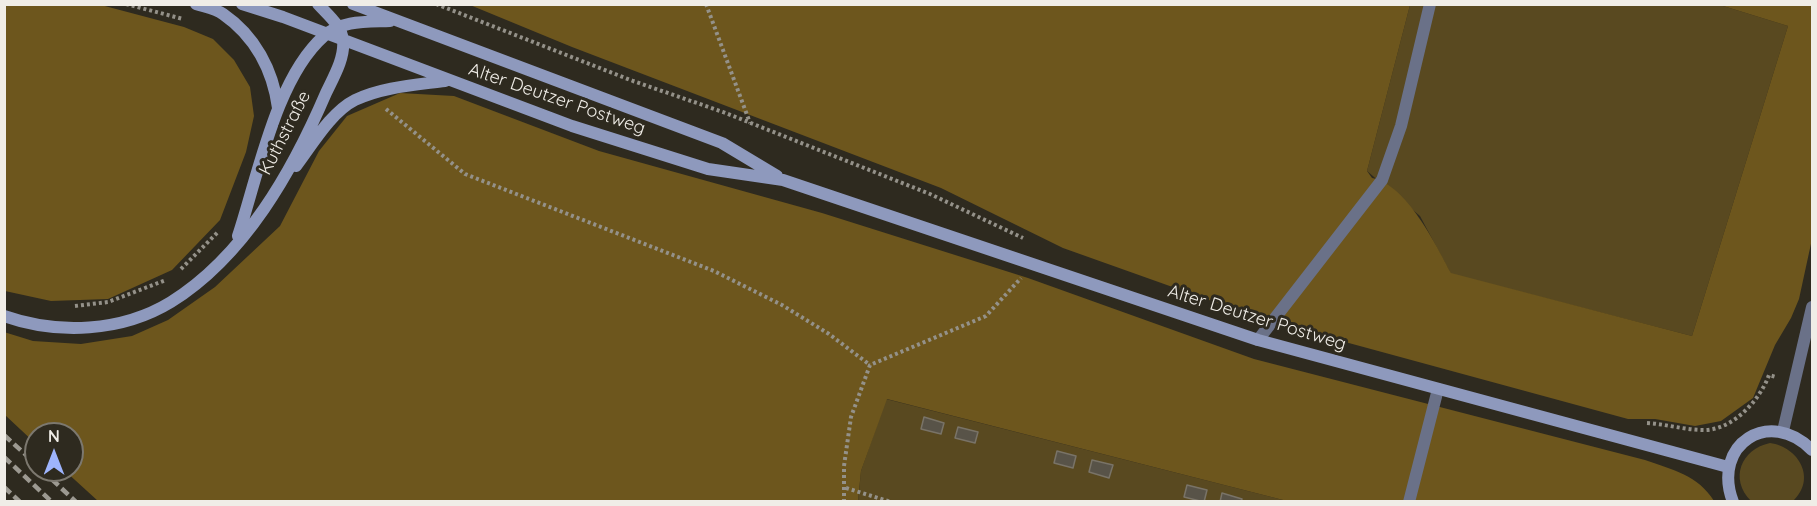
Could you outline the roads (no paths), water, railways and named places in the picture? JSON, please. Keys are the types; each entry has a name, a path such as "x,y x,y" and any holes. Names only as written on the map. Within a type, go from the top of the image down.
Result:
{"street":[{"path":"196,4 222,13 253,42 271,77 278,108"},
{"name":"Alter Deutzer Postweg","path":"242,4 283,17 325,35 572,126 708,169 783,180 1258,340 1728,467"},
{"path":"318,4 339,28 344,42"},
{"name":"Alter Deutzer Postweg","path":"353,4 722,142 783,180"},
{"path":"1258,340 1382,180 1401,126 1430,4"},
{"name":"Kuthstraße","path":"234,245 278,108 297,70 325,35 339,28 352,22 396,21"},
{"name":"Kuthstraße","path":"4,316 57,328 92,327 128,321 170,303 207,277 273,195 313,122 342,56 344,42"},
{"path":"273,195 335,117 353,101 389,88 448,81"},
{"path":"1783,431 1812,307"},
{"path":"1410,501 1438,390"},
{"path":"1733,501 1727,486 1728,467 1735,451 1748,438 1765,431 1783,431 1801,438 1812,450"}],"railway":[{"path":"4,435 24,453"},
{"path":"4,457 52,502"},
{"path":"55,482 76,502"},
{"path":"4,487 20,502"}]}
